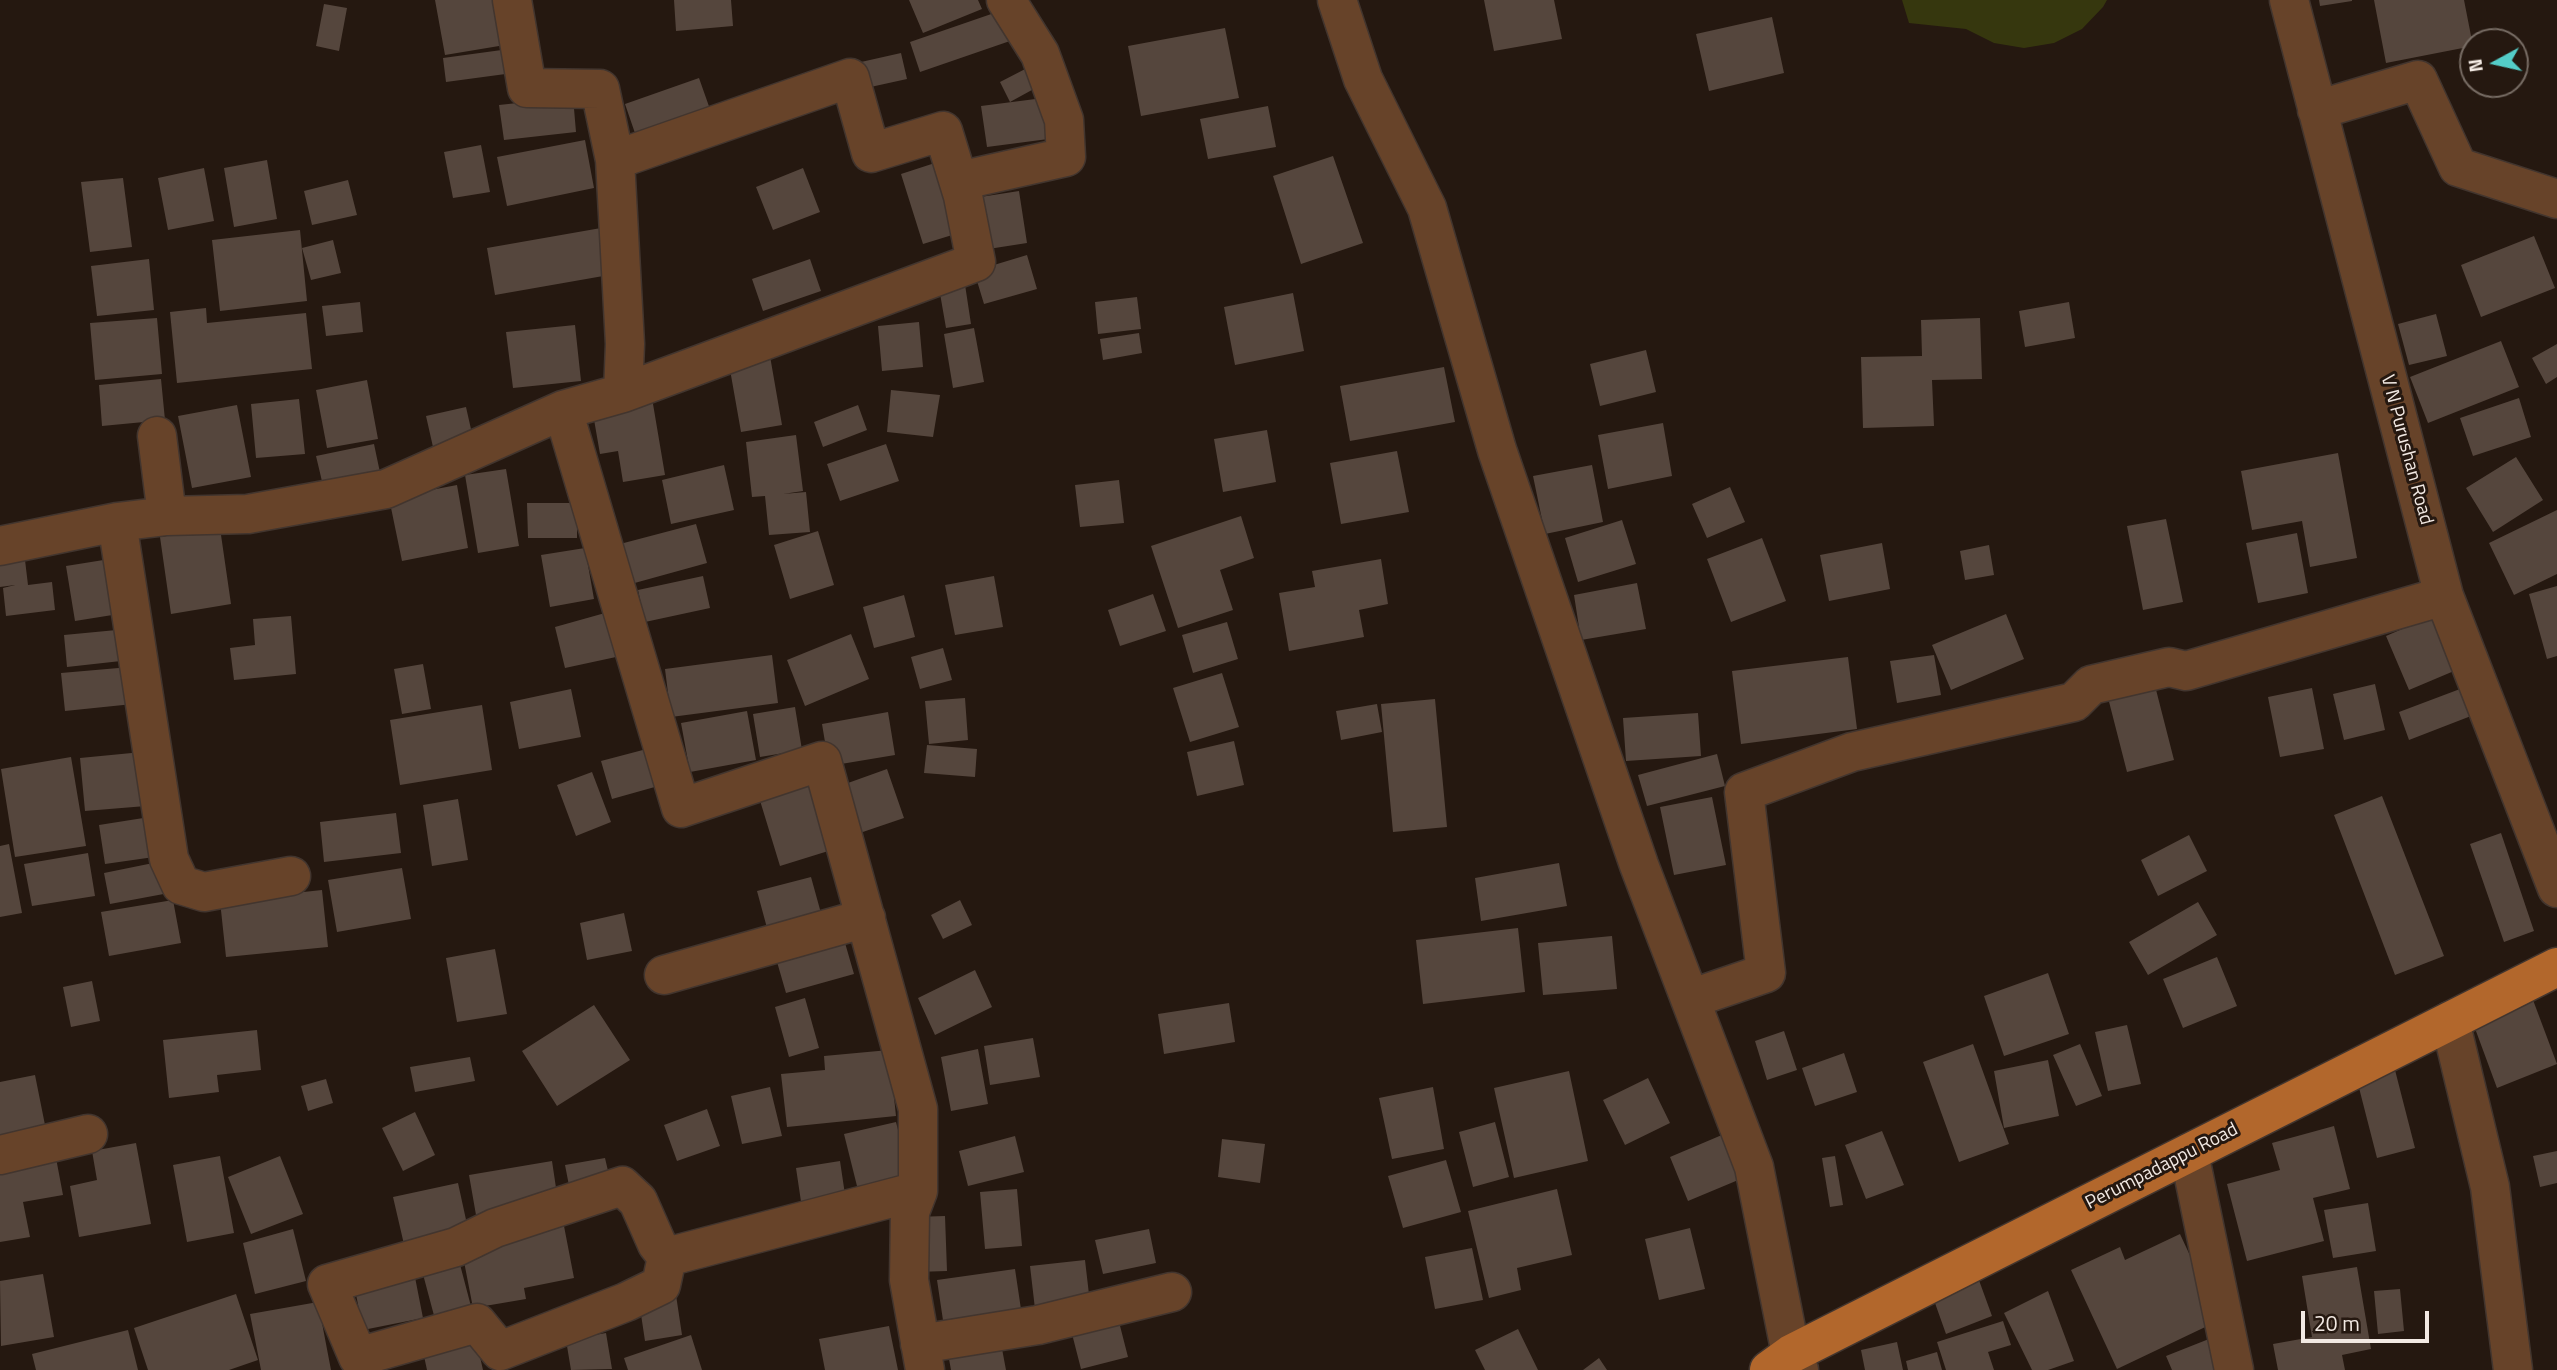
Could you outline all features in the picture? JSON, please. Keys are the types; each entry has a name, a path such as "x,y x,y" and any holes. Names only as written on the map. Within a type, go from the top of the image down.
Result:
{"main road":[{"name":"Perumpadappu Road","path":"1786,1365 2189,1153 2557,967"}],"street":[{"path":"512,0 527,88 600,89 615,160 625,344 623,393"},
{"path":"958,181 1066,157 1064,120 1040,54 1006,0"},
{"path":"1337,0 1363,79 1427,208 1497,450 1639,865 1754,1167 1786,1365"},
{"name":"V N Purushan Road","path":"2289,0 2444,596 2557,888"},
{"path":"0,546 117,522 167,516 248,514 386,489 563,410 623,393 976,262 964,196 943,131 871,153 850,78 615,160"},
{"path":"2317,110 2418,80 2458,167 2557,199"},
{"path":"563,410 681,808 822,761 918,1110 918,1191 910,1212 909,1280 923,1357 1172,1292"},
{"path":"157,436 167,516"},
{"path":"117,522 169,859 181,885 204,892 291,876"},
{"path":"1690,999 1766,973 1744,792 1852,752 2074,702 2091,685 2169,667 2186,671 2444,596"},
{"path":"664,975 866,918"},
{"path":"2449,1021 2490,1187 2513,1370"},
{"path":"0,1155 88,1134"},
{"path":"2189,1153 2234,1370"},
{"path":"622,1186 638,1201 657,1244 667,1257 661,1285 500,1351 477,1323 358,1357 327,1284 456,1247 495,1228 622,1186"},
{"path":"667,1257 918,1191"}],"shaded area":[{"path":"1902,0 2107,0 2082,29 2054,43 2024,48 1994,43 1966,29 1909,23"}],"building":[{"path":"435,0 497,0 505,45 445,55"},
{"path":"674,0 731,0 733,26 676,31"},
{"path":"909,0 978,0 982,9 923,33"},
{"path":"1484,0 1554,0 1562,39 1494,51"},
{"path":"2319,0 2352,0 2352,1 2320,6"},
{"path":"2374,0 2464,0 2469,28 2459,28 2459,49 2386,63"},
{"path":"324,4 347,8 339,51 316,46"},
{"path":"1000,11 1010,41 920,72 910,42"},
{"path":"1772,17 1784,73 1709,91 1696,34"},
{"path":"1225,28 1239,98 1141,116 1128,46"},
{"path":"509,49 513,73 446,82 443,58"},
{"path":"901,53 907,79 866,88 861,62"},
{"path":"1031,66 1041,85 1010,102 1000,82"},
{"path":"699,78 711,112 637,139 625,104"},
{"path":"573,97 576,132 504,140 499,105"},
{"path":"1051,97 1056,138 987,147 981,106"},
{"path":"1268,106 1276,147 1208,159 1200,119"},
{"path":"585,140 594,188 507,206 497,157"},
{"path":"481,145 490,192 453,198 444,152"},
{"path":"1333,156 1363,243 1301,264 1273,176"},
{"path":"267,160 277,219 234,227 224,168"},
{"path":"941,161 962,232 923,244 901,174"},
{"path":"204,168 214,221 168,230 158,178"},
{"path":"803,168 820,212 773,230 756,187"},
{"path":"123,178 132,247 90,252 81,182"},
{"path":"348,180 357,215 312,225 304,191"},
{"path":"1019,191 1027,243 982,250 974,198"},
{"path":"601,228 609,275 495,295 487,248"},
{"path":"300,230 307,301 220,311 212,240"},
{"path":"2534,236 2555,288 2481,317 2461,265"},
{"path":"333,240 341,273 311,280 302,248"},
{"path":"1027,255 1037,289 984,304 974,271"},
{"path":"149,259 154,310 97,316 91,266"},
{"path":"810,259 821,291 763,311 752,279"},
{"path":"964,278 971,324 946,328 938,282"},
{"path":"1293,293 1304,351 1235,365 1224,307"},
{"path":"1137,297 1141,329 1098,334 1095,302"},
{"path":"360,302 363,332 326,336 322,306"},
{"path":"2069,302 2075,338 2025,347 2019,311"},
{"path":"206,308 207,323 306,313 312,369 177,383 170,312"},
{"path":"2436,314 2447,356 2409,365 2398,324"},
{"path":"157,318 162,374 95,380 90,323"},
{"path":"1980,318 1982,379 1932,380 1934,426 1863,428 1861,357 1922,356 1921,320"},
{"path":"919,322 923,367 882,371 878,326"},
{"path":"575,325 581,381 513,388 506,332"},
{"path":"974,328 984,382 953,388 944,334"},
{"path":"1139,333 1142,353 1103,360 1100,339"},
{"path":"2501,341 2519,387 2428,423 2410,377"},
{"path":"2557,344 2557,377 2546,384 2532,358"},
{"path":"1646,350 1656,392 1600,406 1590,364"},
{"path":"770,356 782,425 741,432 729,364"},
{"path":"1444,367 1455,422 1350,441 1340,386"},
{"path":"161,379 165,420 102,426 99,385"},
{"path":"367,380 378,439 327,448 316,390"},
{"path":"891,390 940,395 933,437 887,432"},
{"path":"652,398 665,475 623,482 618,451 600,454 592,408"},
{"path":"2519,398 2531,437 2473,456 2460,418"},
{"path":"299,399 305,454 256,458 251,404"},
{"path":"237,405 251,477 192,488 178,416"},
{"path":"858,405 867,430 823,447 814,422"},
{"path":"466,407 473,438 433,447 426,416"},
{"path":"1663,423 1672,476 1608,489 1598,435"},
{"path":"1267,430 1276,482 1223,492 1214,439"},
{"path":"796,435 803,491 783,494 806,492 810,532 769,535 765,496 752,497 746,442"},
{"path":"374,444 382,482 325,494 316,456"},
{"path":"886,444 899,481 840,501 827,464"},
{"path":"1397,451 1409,512 1341,524 1330,463"},
{"path":"2338,453 2357,558 2310,567 2302,521 2252,530 2241,471"},
{"path":"2516,457 2543,500 2493,532 2466,488"},
{"path":"724,465 734,510 671,524 662,480"},
{"path":"1592,465 1603,522 1545,534 1533,476"},
{"path":"506,469 519,546 478,553 465,475"},
{"path":"1119,480 1124,523 1080,527 1075,485"},
{"path":"457,485 468,548 402,561 389,498"},
{"path":"1730,487 1745,522 1707,538 1692,504"},
{"path":"527,503 577,503 577,538 528,538"},
{"path":"2557,510 2557,574 2514,595 2489,543"},
{"path":"1241,516 1254,558 1220,570 1233,610 1178,628 1151,546"},
{"path":"2166,519 2183,602 2143,610 2127,526"},
{"path":"1622,520 1636,564 1578,582 1565,538"},
{"path":"696,524 707,563 631,584 620,544"},
{"path":"220,528 231,604 171,614 160,537"},
{"path":"818,531 834,585 790,599 774,545"},
{"path":"2297,533 2308,593 2258,603 2246,543"},
{"path":"1762,538 1786,601 1731,622 1707,559"},
{"path":"1882,543 1890,589 1829,601 1820,555"},
{"path":"1989,545 1994,575 1965,580 1960,551"},
{"path":"585,548 594,599 550,607 541,555"},
{"path":"116,558 125,613 75,621 66,566"},
{"path":"1381,559 1388,604 1359,610 1364,637 1289,651 1279,593 1315,587 1312,571"},
{"path":"25,560 28,585 52,582 55,610 6,616 3,588 15,585 0,587 0,562"},
{"path":"703,576 710,608 645,622 638,590"},
{"path":"994,576 1003,627 955,635 945,585"},
{"path":"1637,583 1646,629 1581,640 1574,595"},
{"path":"2557,586 2557,656 2547,659 2529,594"},
{"path":"1153,594 1166,631 1120,646 1108,610"},
{"path":"904,595 915,637 874,648 863,607"},
{"path":"605,613 616,657 565,668 555,627"},
{"path":"2006,614 2024,659 1951,690 1932,645"},
{"path":"291,616 296,674 234,680 230,648 255,645 253,619"},
{"path":"2432,616 2454,671 2409,690 2386,636"},
{"path":"1227,622 1238,659 1193,673 1182,635"},
{"path":"127,629 130,660 67,667 64,635"},
{"path":"851,634 869,679 805,706 787,660"},
{"path":"943,648 952,680 920,689 911,657"},
{"path":"772,655 778,703 671,717 665,669"},
{"path":"1934,655 1941,695 1897,703 1890,661"},
{"path":"1848,657 1857,729 1741,744 1732,671"},
{"path":"423,664 431,709 402,714 394,669"},
{"path":"130,667 133,704 65,711 61,673"},
{"path":"1222,673 1239,727 1190,742 1173,688"},
{"path":"2152,674 2174,760 2127,772 2105,686"},
{"path":"2375,684 2385,730 2344,740 2333,694"},
{"path":"2312,688 2324,749 2280,757 2268,697"},
{"path":"571,689 581,737 519,749 510,702"},
{"path":"2460,689 2471,716 2409,740 2399,712"},
{"path":"965,698 968,740 929,744 925,701"},
{"path":"1435,699 1447,827 1393,832 1381,704"},
{"path":"1377,704 1382,732 1341,740 1336,711"},
{"path":"482,705 492,770 400,785 390,720"},
{"path":"795,707 802,750 760,757 753,714"},
{"path":"747,711 756,760 690,772 681,723"},
{"path":"888,712 895,755 829,766 822,724"},
{"path":"1698,713 1701,756 1626,761 1623,718"},
{"path":"1234,741 1244,785 1197,796 1187,752"},
{"path":"927,745 977,749 975,777 924,773"},
{"path":"658,746 669,783 612,799 601,761"},
{"path":"142,752 146,806 85,811 80,758"},
{"path":"1717,754 1725,786 1647,806 1638,775"},
{"path":"71,757 86,846 15,857 1,769"},
{"path":"887,769 904,818 851,836 834,788"},
{"path":"592,772 611,822 576,836 557,785"},
{"path":"816,776 838,848 780,866 758,794"},
{"path":"2382,796 2444,956 2395,975 2334,815"},
{"path":"1712,797 1726,865 1674,875 1660,807"},
{"path":"458,799 468,860 432,866 423,805"},
{"path":"396,813 401,853 324,862 320,822"},
{"path":"156,816 161,856 105,864 99,825"},
{"path":"2501,833 2534,931 2504,942 2470,844"},
{"path":"2189,835 2207,871 2158,896 2141,860"},
{"path":"9,844 22,913 0,917 0,846"},
{"path":"88,853 95,896 32,906 24,864"},
{"path":"163,861 169,893 110,904 104,873"},
{"path":"1559,863 1567,906 1481,921 1475,878"},
{"path":"402,868 411,919 337,932 328,880"},
{"path":"811,877 824,924 770,939 757,891"},
{"path":"322,890 328,947 226,957 220,901"},
{"path":"173,900 181,943 109,956 101,912"},
{"path":"960,900 972,925 943,939 931,915"},
{"path":"2198,902 2217,935 2148,975 2129,942"},
{"path":"624,913 632,951 587,960 580,923"},
{"path":"1518,928 1525,992 1423,1004 1416,940"},
{"path":"841,929 854,974 786,993 773,948"},
{"path":"1612,936 1617,989 1543,995 1538,943"},
{"path":"495,949 507,1014 457,1022 446,958"},
{"path":"2217,957 2237,1006 2183,1028 2163,979"},
{"path":"975,970 992,1007 935,1035 918,998"},
{"path":"2048,973 2069,1034 2004,1056 1984,996"},
{"path":"92,981 100,1021 71,1027 63,987"},
{"path":"805,998 819,1048 789,1057 775,1007"},
{"path":"2533,1000 2557,1064 2497,1088 2473,1023"},
{"path":"1229,1003 1235,1042 1164,1054 1158,1014"},
{"path":"594,1005 630,1060 557,1106 522,1051"},
{"path":"2127,1025 2141,1084 2108,1091 2095,1032"},
{"path":"257,1030 261,1070 217,1075 219,1092 169,1098 163,1040"},
{"path":"1784,1031 1797,1070 1767,1080 1755,1041"},
{"path":"1033,1038 1040,1077 990,1085 984,1046"},
{"path":"1973,1044 2009,1144 1959,1162 1923,1062"},
{"path":"2080,1044 2102,1096 2076,1106 2053,1055"},
{"path":"978,1049 988,1104 951,1111 941,1057"},
{"path":"889,1050 896,1116 787,1127 781,1074 825,1070 824,1056"},
{"path":"1844,1053 1857,1092 1815,1106 1802,1068"},
{"path":"470,1057 475,1081 415,1092 410,1067"},
{"path":"2048,1060 2059,1116 2004,1128 1994,1071"},
{"path":"2395,1070 2415,1148 2377,1158 2357,1080"},
{"path":"1569,1071 1588,1161 1514,1178 1494,1088"},
{"path":"35,1075 47,1135 0,1145 0,1082"},
{"path":"1648,1078 1670,1123 1625,1145 1603,1100"},
{"path":"326,1079 333,1103 308,1111 301,1086"},
{"path":"770,1087 782,1136 742,1144 731,1096"},
{"path":"1433,1087 1444,1149 1392,1159 1379,1098"},
{"path":"707,1109 720,1146 677,1161 664,1125"},
{"path":"415,1112 435,1155 403,1171 382,1128"},
{"path":"896,1122 910,1178 858,1190 844,1134"},
{"path":"1495,1122 1509,1177 1473,1187 1459,1132"},
{"path":"2334,1126 2350,1189 2313,1198 2324,1241 2247,1261 2227,1184 2280,1170 2272,1143"},
{"path":"1736,1129 1755,1173 1688,1201 1670,1157"},
{"path":"1882,1131 1904,1185 1866,1199 1845,1145"},
{"path":"1015,1136 1024,1172 968,1186 959,1151"},
{"path":"1222,1139 1265,1144 1260,1183 1218,1177"},
{"path":"136,1143 151,1224 79,1237 70,1186 97,1180 92,1151"},
{"path":"2557,1151 2557,1183 2540,1187 2533,1156"},
{"path":"220,1156 234,1233 187,1242 173,1165"},
{"path":"280,1156 303,1214 251,1234 228,1177"},
{"path":"1835,1156 1843,1205 1830,1207 1822,1158"},
{"path":"56,1158 63,1195 23,1202 30,1237 0,1242 0,1168"},
{"path":"605,1158 612,1188 571,1196 565,1165"},
{"path":"1446,1160 1461,1212 1403,1228 1388,1176"},
{"path":"552,1161 558,1201 476,1215 469,1175"},
{"path":"840,1161 847,1208 803,1215 796,1168"},
{"path":"458,1183 470,1238 406,1253 393,1197"},
{"path":"1017,1189 1022,1246 985,1249 980,1192"},
{"path":"1557,1189 1572,1255 1517,1268 1521,1290 1489,1298 1468,1211"},
{"path":"2368,1203 2376,1251 2333,1258 2324,1210"},
{"path":"945,1216 947,1271 916,1272 915,1217"},
{"path":"564,1226 574,1278 524,1288 526,1299 473,1308 461,1246"},
{"path":"1690,1228 1705,1289 1659,1300 1645,1239"},
{"path":"293,1229 306,1281 255,1294 243,1243"},
{"path":"1149,1229 1156,1263 1103,1274 1095,1240"},
{"path":"2180,1234 2220,1320 2117,1369 2071,1270 2120,1247 2125,1260"},
{"path":"1472,1248 1483,1300 1435,1309 1425,1257"},
{"path":"457,1253 473,1314 436,1323 420,1263"},
{"path":"1085,1260 1090,1303 1035,1309 1030,1266"},
{"path":"413,1267 423,1318 363,1330 353,1279"},
{"path":"2357,1267 2371,1349 2342,1355 2345,1370 2278,1370 2273,1344 2312,1337 2302,1276"},
{"path":"1015,1269 1022,1316 944,1327 937,1280"},
{"path":"1976,1272 1992,1316 1946,1334 1930,1289"},
{"path":"43,1274 54,1337 1,1346 0,1281"},
{"path":"2400,1289 2404,1331 2378,1334 2374,1291"},
{"path":"2048,1291 2074,1361 2048,1370 2032,1370 2004,1313"},
{"path":"236,1294 258,1360 229,1370 148,1370 134,1328"},
{"path":"676,1295 682,1335 645,1341 639,1301"},
{"path":"318,1302 331,1370 261,1370 250,1314"},
{"path":"1118,1318 1128,1357 1081,1369 1071,1330"},
{"path":"2003,1321 2011,1345 1988,1352 1994,1370 1946,1370 1937,1342"},
{"path":"889,1326 898,1370 825,1370 819,1339"},
{"path":"1518,1329 1538,1370 1485,1370 1475,1350"},
{"path":"128,1330 138,1370 36,1370 32,1354"},
{"path":"606,1333 612,1369 571,1370 566,1340"},
{"path":"475,1335 483,1370 427,1370 422,1347"},
{"path":"691,1335 702,1370 628,1370 624,1358"},
{"path":"2219,1335 2229,1370 2172,1370 2166,1356"},
{"path":"1000,1338 1006,1370 951,1370 947,1348"},
{"path":"1897,1342 1903,1370 1865,1370 1861,1350"},
{"path":"1937,1352 1942,1370 1908,1370 1906,1361"},
{"path":"1599,1358 1607,1370 1583,1370"}]}
